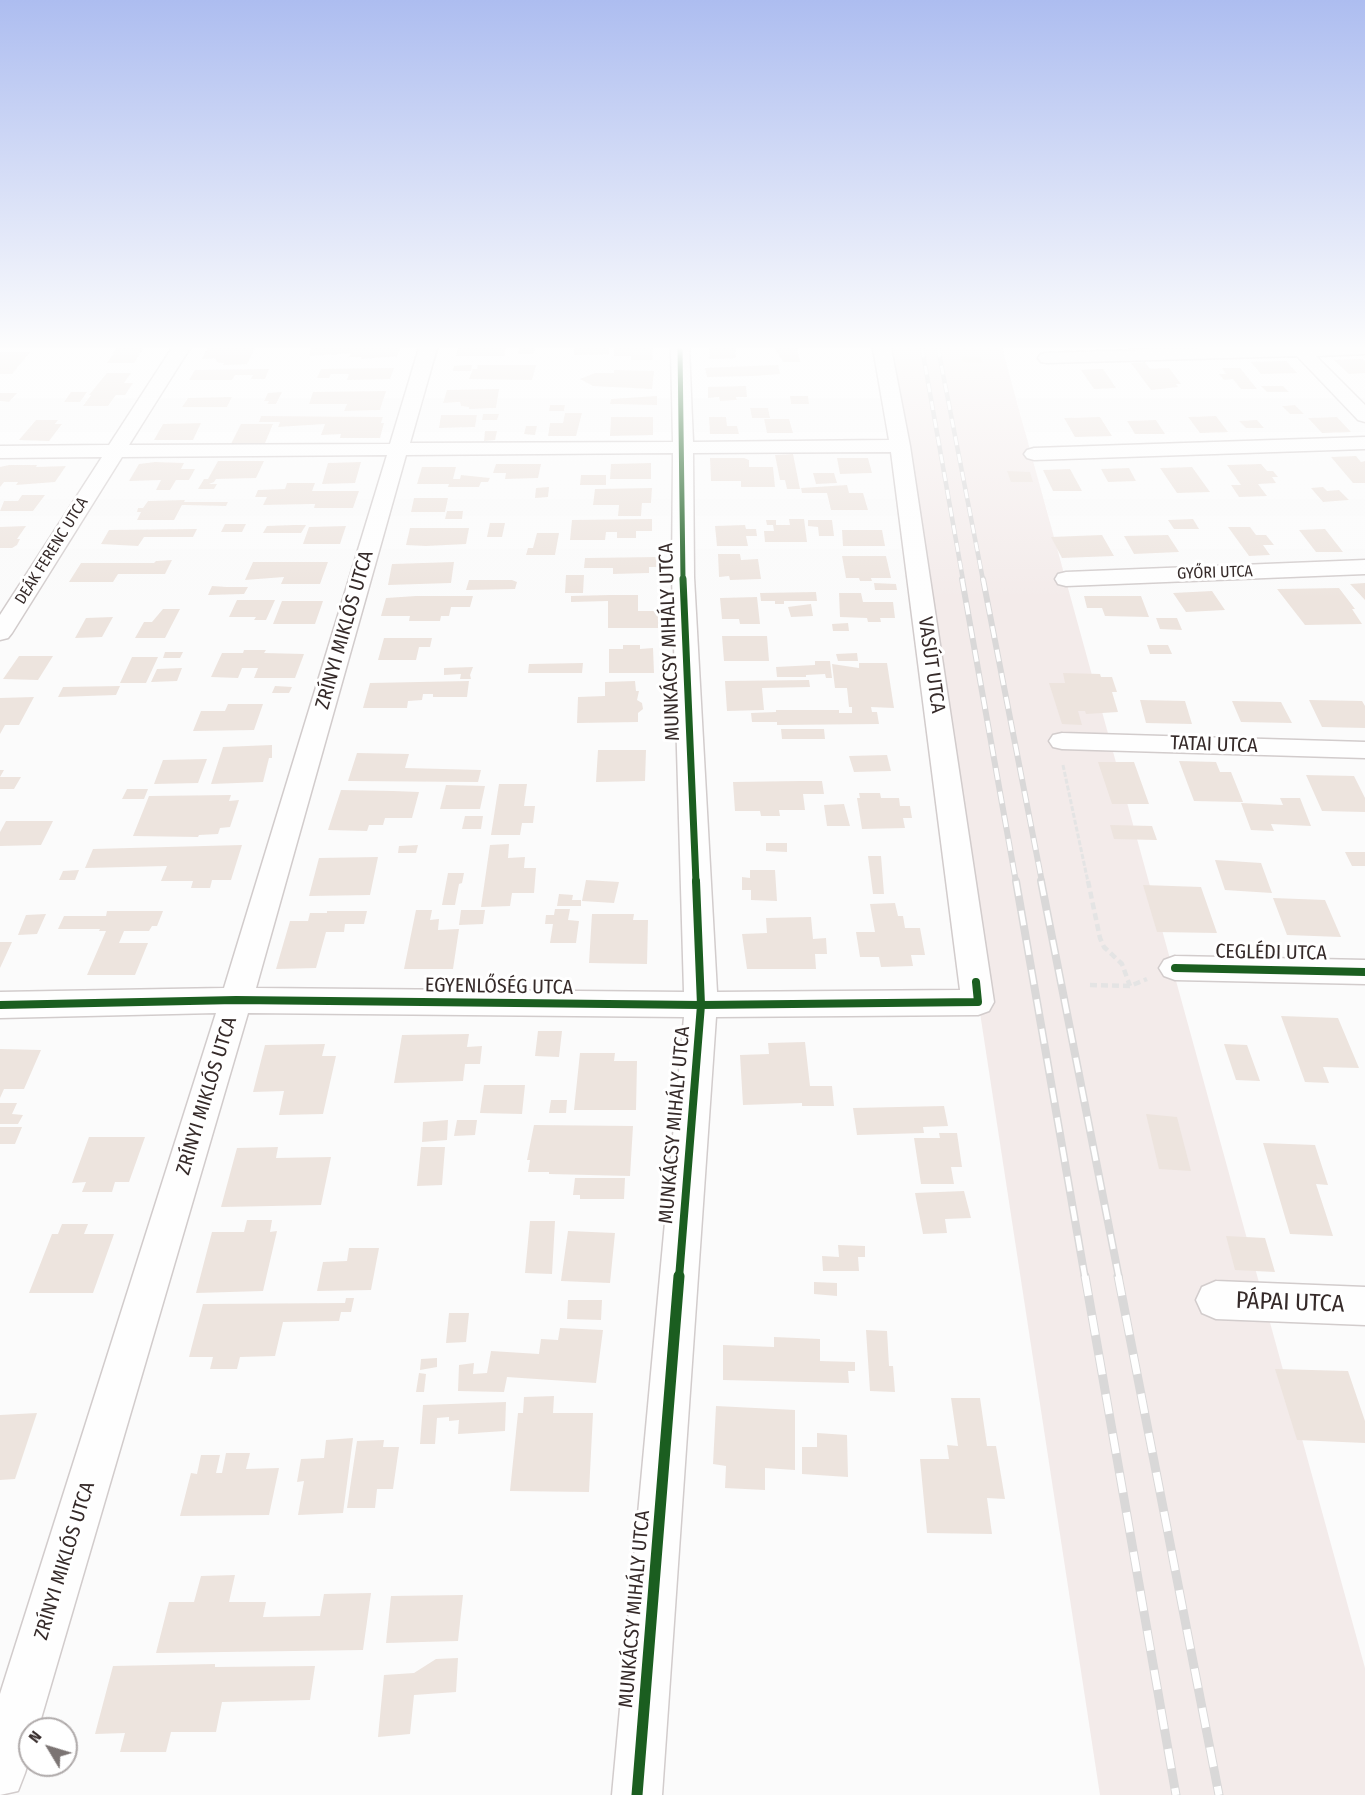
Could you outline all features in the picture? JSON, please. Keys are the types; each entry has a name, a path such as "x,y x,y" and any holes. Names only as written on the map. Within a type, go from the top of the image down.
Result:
{"street":[{"name":"DEÁK FERENC UTCA","path":"0,633 128,432"},
{"name":"ZRÍNYI MIKLÓS UTCA","path":"0,1773 236,1000 403,432"},
{"name":"MUNKÁCSY MIHÁLY UTCA","path":"637,1795 701,1005 683,577 683,432"},
{"name":"VASÚT UTCA","path":"897,432 976,982"},
{"path":"1034,453 1365,443"},
{"path":"0,452 900,446"},
{"name":"GYŐRI UTCA","path":"1066,579 1365,567"},
{"name":"TATAI UTCA","path":"1067,741 1365,750"},
{"name":"CEGLÉDI UTCA","path":"1176,968 1365,972"},
{"name":"EGYENLŐSÉG UTCA","path":"0,1005 236,1000 701,1005 978,1002 976,982"},
{"name":"PÁPAI UTCA","path":"1216,1300 1365,1306"}],"path":[{"path":"1067,741 1061,753 1062,761 1100,938 1104,947 1122,964 1130,986 1090,985"}],"shaded area":[{"path":"891,432 1025,432 1365,1668 1365,1795 1100,1795"}],"building":[{"path":"26,432 56,432 49,441 19,440"},
{"path":"159,432 197,432 193,440 154,440"},
{"path":"237,432 270,432 265,443 231,444"},
{"path":"322,432 382,432 380,438 340,438 341,434 321,435"},
{"path":"485,432 497,432 495,440 484,441"},
{"path":"525,432 536,432 535,435 524,434"},
{"path":"549,432 577,432 576,436 548,436"},
{"path":"610,432 653,432 653,435 610,436"},
{"path":"710,432 738,432 739,434 710,434"},
{"path":"767,432 793,433 767,433"},
{"path":"1072,432 1109,432 1112,436 1075,437"},
{"path":"1134,432 1164,432 1165,434 1135,434"},
{"path":"793,454 800,489 787,489 785,480 780,480 775,455"},
{"path":"1356,456 1361,462 1365,461 1365,483 1353,483 1331,457"},
{"path":"710,458 744,458 749,460 749,467 773,467 775,487 741,487 741,481 711,481"},
{"path":"837,458 868,458 872,473 840,474"},
{"path":"218,461 264,461 256,478 216,479 209,484 217,484 214,489 198,489 204,479 208,479"},
{"path":"361,462 355,483 322,484 328,463"},
{"path":"184,463 181,469 195,469 189,480 176,480 170,490 156,490 161,480 129,481 139,464"},
{"path":"651,463 651,479 610,479 611,464"},
{"path":"496,464 541,464 538,478 505,479 506,473 493,473"},
{"path":"1261,464 1267,471 1273,471 1278,477 1272,477 1276,483 1258,484 1267,496 1239,497 1231,485 1241,485 1227,465"},
{"path":"9,465 66,466 55,482 16,485 18,482 4,482 0,487 0,467"},
{"path":"422,467 456,467 453,479 460,479 461,475 490,478 488,482 481,482 479,487 417,484"},
{"path":"1192,467 1210,492 1177,493 1160,468"},
{"path":"1129,468 1136,481 1108,482 1101,469"},
{"path":"1070,469 1082,491 1053,491 1043,470"},
{"path":"1007,471 1030,472 1033,482 1011,482"},
{"path":"813,473 834,473 837,483 816,484"},
{"path":"581,475 606,475 606,485 580,485"},
{"path":"287,483 315,483 312,491 359,491 353,508 314,508 315,504 263,505 267,497 255,497 258,490 285,489"},
{"path":"847,485 849,493 863,493 868,510 831,510 827,493 802,493 801,488"},
{"path":"549,487 548,497 535,498 536,488"},
{"path":"1323,487 1327,491 1339,490 1349,500 1323,502 1311,488"},
{"path":"652,488 651,503 642,503 641,516 618,516 619,505 593,505 595,489"},
{"path":"22,495 45,495 33,511 0,511 4,501 18,501"},
{"path":"414,498 448,498 445,512 411,512"},
{"path":"185,500 184,502 228,502 226,506 182,505 174,520 137,520 141,512 137,512 138,508 143,508 148,501"},
{"path":"447,511 463,511 462,519 445,519"},
{"path":"652,519 652,531 636,531 636,538 617,538 617,532 606,532 605,540 570,540 572,520"},
{"path":"789,519 804,519 807,542 765,542 764,531 774,531 773,525 767,525 766,520 776,520 776,525 790,525"},
{"path":"1193,519 1199,529 1174,529 1168,520"},
{"path":"808,520 832,520 834,536 819,536 818,527 808,526"},
{"path":"490,523 505,523 502,537 487,537"},
{"path":"225,524 246,524 242,532 221,532"},
{"path":"306,525 301,533 263,533 267,526"},
{"path":"745,525 746,529 756,529 757,536 746,536 748,546 717,546 715,526"},
{"path":"26,526 17,539 20,539 17,545 12,548 0,548 0,527"},
{"path":"346,526 340,544 303,544 309,527"},
{"path":"1228,527 1250,527 1256,535 1266,535 1274,545 1263,545 1270,555 1249,556"},
{"path":"410,528 469,528 466,544 426,546 406,545"},
{"path":"197,529 193,537 144,537 138,546 101,544 109,530"},
{"path":"1325,529 1343,552 1316,552 1299,530"},
{"path":"842,530 882,530 885,546 843,546"},
{"path":"537,533 559,533 555,555 526,555 528,548 533,548"},
{"path":"1102,535 1114,556 1062,558 1051,537"},
{"path":"1168,535 1179,552 1134,554 1124,536"},
{"path":"718,554 740,554 741,560 758,559 761,579 730,580 729,576 719,577"},
{"path":"842,556 886,556 891,578 871,578 872,581 860,581 859,578 846,578"},
{"path":"657,557 657,567 649,567 649,573 613,574 613,568 584,568 585,558"},
{"path":"172,560 165,574 118,574 113,582 69,582 81,563 154,563"},
{"path":"253,562 328,562 320,584 281,584 284,577 245,580"},
{"path":"454,562 451,583 388,585 392,564"},
{"path":"566,575 584,575 583,593 565,593"},
{"path":"469,580 517,582 515,589 466,590"},
{"path":"874,583 896,584 897,590 875,590"},
{"path":"1365,583 1365,600 1350,584"},
{"path":"212,586 248,587 244,594 208,595"},
{"path":"1339,588 1355,609 1352,609 1362,624 1305,625 1277,589"},
{"path":"1212,591 1225,610 1186,612 1173,593"},
{"path":"816,592 817,601 784,601 784,604 775,604 775,601 761,601 760,593"},
{"path":"839,593 861,593 863,602 893,602 895,618 880,618 881,622 868,622 867,618 840,617"},
{"path":"638,595 638,611 658,611 658,628 608,628 608,601 571,602 571,596"},
{"path":"473,596 470,607 451,607 449,616 441,616 440,621 409,621 410,616 381,616 386,598"},
{"path":"1084,596 1141,596 1149,617 1105,616 1102,608 1087,608"},
{"path":"757,597 760,624 740,624 739,619 722,619 720,598"},
{"path":"237,600 275,600 266,620 254,620 256,617 229,617"},
{"path":"282,601 323,601 315,624 273,624"},
{"path":"811,604 813,616 791,617 788,607"},
{"path":"163,609 180,609 165,638 135,638 144,622 152,622"},
{"path":"113,617 102,637 75,638 86,618"},
{"path":"1156,618 1177,618 1182,630 1160,629"},
{"path":"848,623 849,631 833,631 832,624"},
{"path":"722,636 767,636 769,661 724,661"},
{"path":"384,638 432,638 430,647 419,647 416,660 378,660"},
{"path":"623,645 640,645 640,649 653,648 654,673 609,673 609,649 623,649"},
{"path":"1147,645 1168,645 1172,654 1150,654"},
{"path":"244,650 304,654 295,678 254,678 258,668 242,668 238,678 211,677 222,653 243,653"},
{"path":"165,652 183,652 180,658 163,658"},
{"path":"857,653 858,661 838,661 836,654"},
{"path":"19,656 53,656 38,680 3,679"},
{"path":"132,657 158,657 146,683 120,683"},
{"path":"815,661 830,661 832,678 826,678 825,674 806,675 806,677 777,677 776,667 815,665"},
{"path":"583,663 582,673 528,673 529,664"},
{"path":"859,663 887,663 894,708 871,707 872,712 877,712 879,724 777,725 777,722 752,722 751,713 776,712 776,710 839,710 839,713 852,713 847,688 835,688 832,664 859,668"},
{"path":"473,667 471,679 460,679 461,674 444,675 444,668"},
{"path":"182,668 177,681 151,682 157,669"},
{"path":"1063,673 1100,674 1101,677 1112,677 1117,692 1112,692 1118,712 1086,714 1085,711 1078,711 1082,725 1062,724 1049,683 1065,683"},
{"path":"809,680 810,687 762,688 764,710 727,711 725,681"},
{"path":"469,681 467,697 433,697 433,694 423,694 422,700 408,701 407,708 363,708 370,683"},
{"path":"635,681 636,691 639,691 637,700 642,703 643,709 638,713 638,722 577,723 578,697 605,696 605,682"},
{"path":"120,686 116,695 58,697 63,687"},
{"path":"275,686 292,687 289,693 272,693"},
{"path":"34,697 19,725 5,725 0,734 0,698"},
{"path":"1140,700 1185,701 1192,724 1146,723"},
{"path":"1309,700 1362,701 1365,706 1365,728 1322,727"},
{"path":"1232,701 1281,702 1292,723 1241,722"},
{"path":"228,704 263,704 254,730 193,731 201,711 225,711"},
{"path":"781,729 824,729 825,739 782,739"},
{"path":"272,745 272,758 269,758 263,782 211,784 223,747"},
{"path":"598,750 646,750 645,781 596,782"},
{"path":"357,753 409,754 405,768 481,770 478,782 348,781"},
{"path":"887,755 891,771 854,772 849,756"},
{"path":"207,759 198,783 154,784 163,760"},
{"path":"1179,761 1216,762 1220,772 1231,772 1243,802 1194,801"},
{"path":"1098,762 1134,762 1149,804 1112,804"},
{"path":"1306,775 1354,776 1365,798 1365,812 1322,811"},
{"path":"0,777 21,777 14,789 0,789"},
{"path":"822,781 824,794 803,794 805,810 779,810 780,816 761,816 760,811 735,811 733,782"},
{"path":"499,784 527,784 524,806 535,806 533,823 522,823 520,835 491,835"},
{"path":"446,785 485,786 480,809 440,809"},
{"path":"127,789 148,789 144,799 122,799"},
{"path":"341,790 419,792 412,818 385,818 383,825 369,825 367,831 328,830"},
{"path":"859,793 880,793 881,798 899,798 900,806 910,806 912,818 903,818 905,828 862,829 857,798 860,798"},
{"path":"231,795 229,801 239,800 230,827 220,828 218,834 199,835 198,837 133,836 149,796"},
{"path":"1280,798 1300,798 1311,826 1271,824 1274,831 1251,830 1241,803 1283,805"},
{"path":"844,804 850,826 827,826 824,805"},
{"path":"465,816 483,816 481,829 462,829"},
{"path":"6,821 53,821 41,845 0,846 0,832"},
{"path":"1110,825 1152,826 1157,840 1114,839"},
{"path":"766,843 787,843 787,852 766,851"},
{"path":"509,844 508,858 525,857 524,868 536,868 534,893 512,893 510,906 481,907 490,845"},
{"path":"242,845 231,880 212,880 210,888 191,888 193,881 161,881 167,866 85,868 93,849"},
{"path":"418,845 416,853 398,853 399,846"},
{"path":"1345,852 1365,852 1365,866 1352,866"},
{"path":"868,856 881,856 884,894 873,894"},
{"path":"378,857 370,895 309,896 319,858"},
{"path":"1215,860 1261,863 1272,893 1225,890"},
{"path":"79,870 75,880 59,880 63,871"},
{"path":"750,870 775,870 777,901 751,900 751,890 742,890 742,877 750,878"},
{"path":"448,873 464,873 462,883 459,884 455,905 442,905"},
{"path":"586,880 619,882 614,903 582,901"},
{"path":"1143,885 1201,887 1217,933 1157,932"},
{"path":"559,894 573,895 572,900 581,900 581,906 557,906"},
{"path":"1273,898 1325,900 1341,937 1287,935"},
{"path":"895,903 898,916 903,916 905,928 920,928 925,955 911,955 913,966 881,967 879,957 860,957 856,932 875,932 870,904"},
{"path":"555,909 570,909 568,920 579,921 576,943 550,943 553,924 545,924 546,915 554,915"},
{"path":"416,910 432,910 430,920 439,919 438,930 459,929 453,969 404,969"},
{"path":"461,910 485,910 483,924 459,925"},
{"path":"107,911 163,911 157,926 152,926 149,931 124,931 119,943 148,943 135,975 87,975 106,931 58,929 64,916 106,916"},
{"path":"327,911 367,911 364,924 345,924 344,932 326,932 316,968 276,969 290,921 308,921 310,913 327,913"},
{"path":"46,914 37,934 18,935 26,915"},
{"path":"592,914 634,914 633,920 648,920 647,964 589,963"},
{"path":"811,917 813,939 826,938 827,954 815,954 816,969 747,969 742,934 767,933 766,918"},
{"path":"0,942 12,942 0,968"},
{"path":"1281,1016 1338,1018 1359,1068 1323,1067 1329,1083 1305,1082"},
{"path":"538,1031 562,1031 559,1057 535,1056"},
{"path":"469,1034 467,1047 482,1046 480,1064 465,1064 463,1081 394,1083 402,1035"},
{"path":"805,1042 810,1086 832,1086 834,1106 802,1106 802,1103 743,1105 740,1055 769,1054 768,1043"},
{"path":"325,1044 322,1056 336,1056 323,1114 279,1115 284,1091 253,1092 265,1045"},
{"path":"1224,1044 1247,1045 1260,1081 1236,1080"},
{"path":"0,1049 41,1050 24,1089 4,1089 0,1098"},
{"path":"580,1053 615,1053 614,1061 637,1061 636,1110 574,1110"},
{"path":"484,1085 525,1085 522,1114 480,1113"},
{"path":"551,1100 567,1100 566,1113 549,1113"},
{"path":"0,1103 17,1103 12,1114 23,1115 18,1124 0,1124"},
{"path":"944,1106 948,1126 923,1127 924,1133 857,1135 853,1108"},
{"path":"1146,1114 1177,1117 1191,1171 1159,1169"},
{"path":"448,1120 447,1140 422,1142 423,1122"},
{"path":"457,1120 477,1120 475,1135 454,1136"},
{"path":"534,1125 633,1126 630,1176 528,1172 530,1160 527,1160"},
{"path":"0,1127 22,1127 15,1144 0,1144"},
{"path":"939,1133 957,1133 962,1167 951,1167 954,1184 921,1184 914,1138 940,1138"},
{"path":"89,1137 145,1137 129,1182 115,1182 112,1192 82,1192 86,1182 72,1183"},
{"path":"1263,1143 1315,1145 1328,1185 1316,1184 1333,1236 1290,1234"},
{"path":"278,1147 276,1158 331,1157 321,1205 221,1207 237,1148"},
{"path":"421,1147 445,1147 442,1185 417,1186"},
{"path":"575,1178 625,1178 624,1199 580,1199 580,1195 573,1195"},
{"path":"964,1191 971,1218 945,1219 947,1233 923,1234 915,1193"},
{"path":"247,1220 272,1220 270,1232 277,1231 263,1291 196,1293 212,1232 244,1232"},
{"path":"530,1221 555,1221 552,1274 525,1273"},
{"path":"62,1224 88,1224 84,1234 114,1234 93,1293 29,1293 52,1234 58,1234"},
{"path":"568,1231 615,1233 610,1283 561,1281"},
{"path":"1226,1236 1265,1238 1275,1272 1235,1270"},
{"path":"838,1245 865,1246 865,1257 858,1257 859,1271 823,1271 822,1256 839,1257"},
{"path":"349,1248 379,1248 371,1290 317,1291 323,1262 347,1261"},
{"path":"814,1282 837,1283 837,1296 814,1294"},
{"path":"346,1298 354,1298 351,1312 341,1312 339,1321 283,1322 275,1356 240,1357 237,1369 210,1369 213,1357 189,1357 203,1304 345,1303"},
{"path":"568,1300 602,1300 601,1320 567,1319"},
{"path":"449,1313 469,1313 466,1342 446,1343"},
{"path":"560,1328 603,1330 596,1383 507,1377 504,1392 458,1391 459,1365 474,1363 473,1374 487,1373 491,1351 539,1354 541,1339 558,1340"},
{"path":"866,1330 887,1331 889,1366 893,1366 895,1392 870,1391"},
{"path":"774,1337 820,1339 820,1361 855,1362 855,1371 848,1371 849,1383 723,1380 723,1345 774,1347"},
{"path":"437,1358 437,1367 420,1370 421,1359"},
{"path":"1275,1369 1348,1371 1365,1421 1365,1443 1297,1440"},
{"path":"419,1373 426,1374 424,1392 416,1392"},
{"path":"554,1396 553,1413 593,1413 589,1492 510,1491 518,1413 523,1413 524,1397"},
{"path":"951,1398 980,1398 987,1446 996,1446 1005,1499 987,1498 992,1534 927,1533 920,1459 949,1459 947,1445 958,1446"},
{"path":"506,1402 505,1431 458,1434 459,1420 449,1421 449,1417 437,1418 435,1444 420,1444 423,1405"},
{"path":"716,1406 795,1410 795,1470 765,1468 765,1490 725,1488 726,1466 713,1464"},
{"path":"37,1413 15,1479 0,1480 0,1415"},
{"path":"817,1433 847,1435 848,1477 802,1474 802,1447 817,1447"},
{"path":"353,1438 343,1513 298,1515 304,1481 297,1482 301,1459 324,1458 326,1440"},
{"path":"384,1440 383,1447 399,1447 393,1489 377,1489 375,1508 347,1508 357,1441"},
{"path":"226,1453 250,1453 246,1469 279,1468 269,1515 180,1516 191,1473 197,1474 201,1455 220,1455 216,1473 222,1473"},
{"path":"235,1575 229,1602 266,1602 263,1617 320,1616 324,1594 371,1593 363,1650 156,1653 169,1602 194,1602 201,1576"},
{"path":"463,1595 458,1641 386,1643 391,1596"},
{"path":"458,1658 456,1692 414,1695 410,1734 378,1737 384,1675 414,1673 436,1659"},
{"path":"215,1664 215,1667 315,1666 310,1700 222,1702 216,1732 171,1732 166,1752 120,1752 125,1733 95,1734 113,1666"}],"railway":[{"path":"937,432 963,580"},
{"path":"954,432 983,580"},
{"path":"962,579 1016,882"},
{"path":"983,579 1042,882"},
{"path":"1016,881 1085,1278"},
{"path":"1041,881 1119,1278"},
{"path":"1085,1276 1176,1795"},
{"path":"1118,1276 1219,1795"}],"cycle path":[{"path":"637,1795 701,1005 683,577 683,432"},
{"path":"1175,968 1365,972"},
{"path":"0,1005 236,1000 701,1005 978,1002 976,982"}]}
